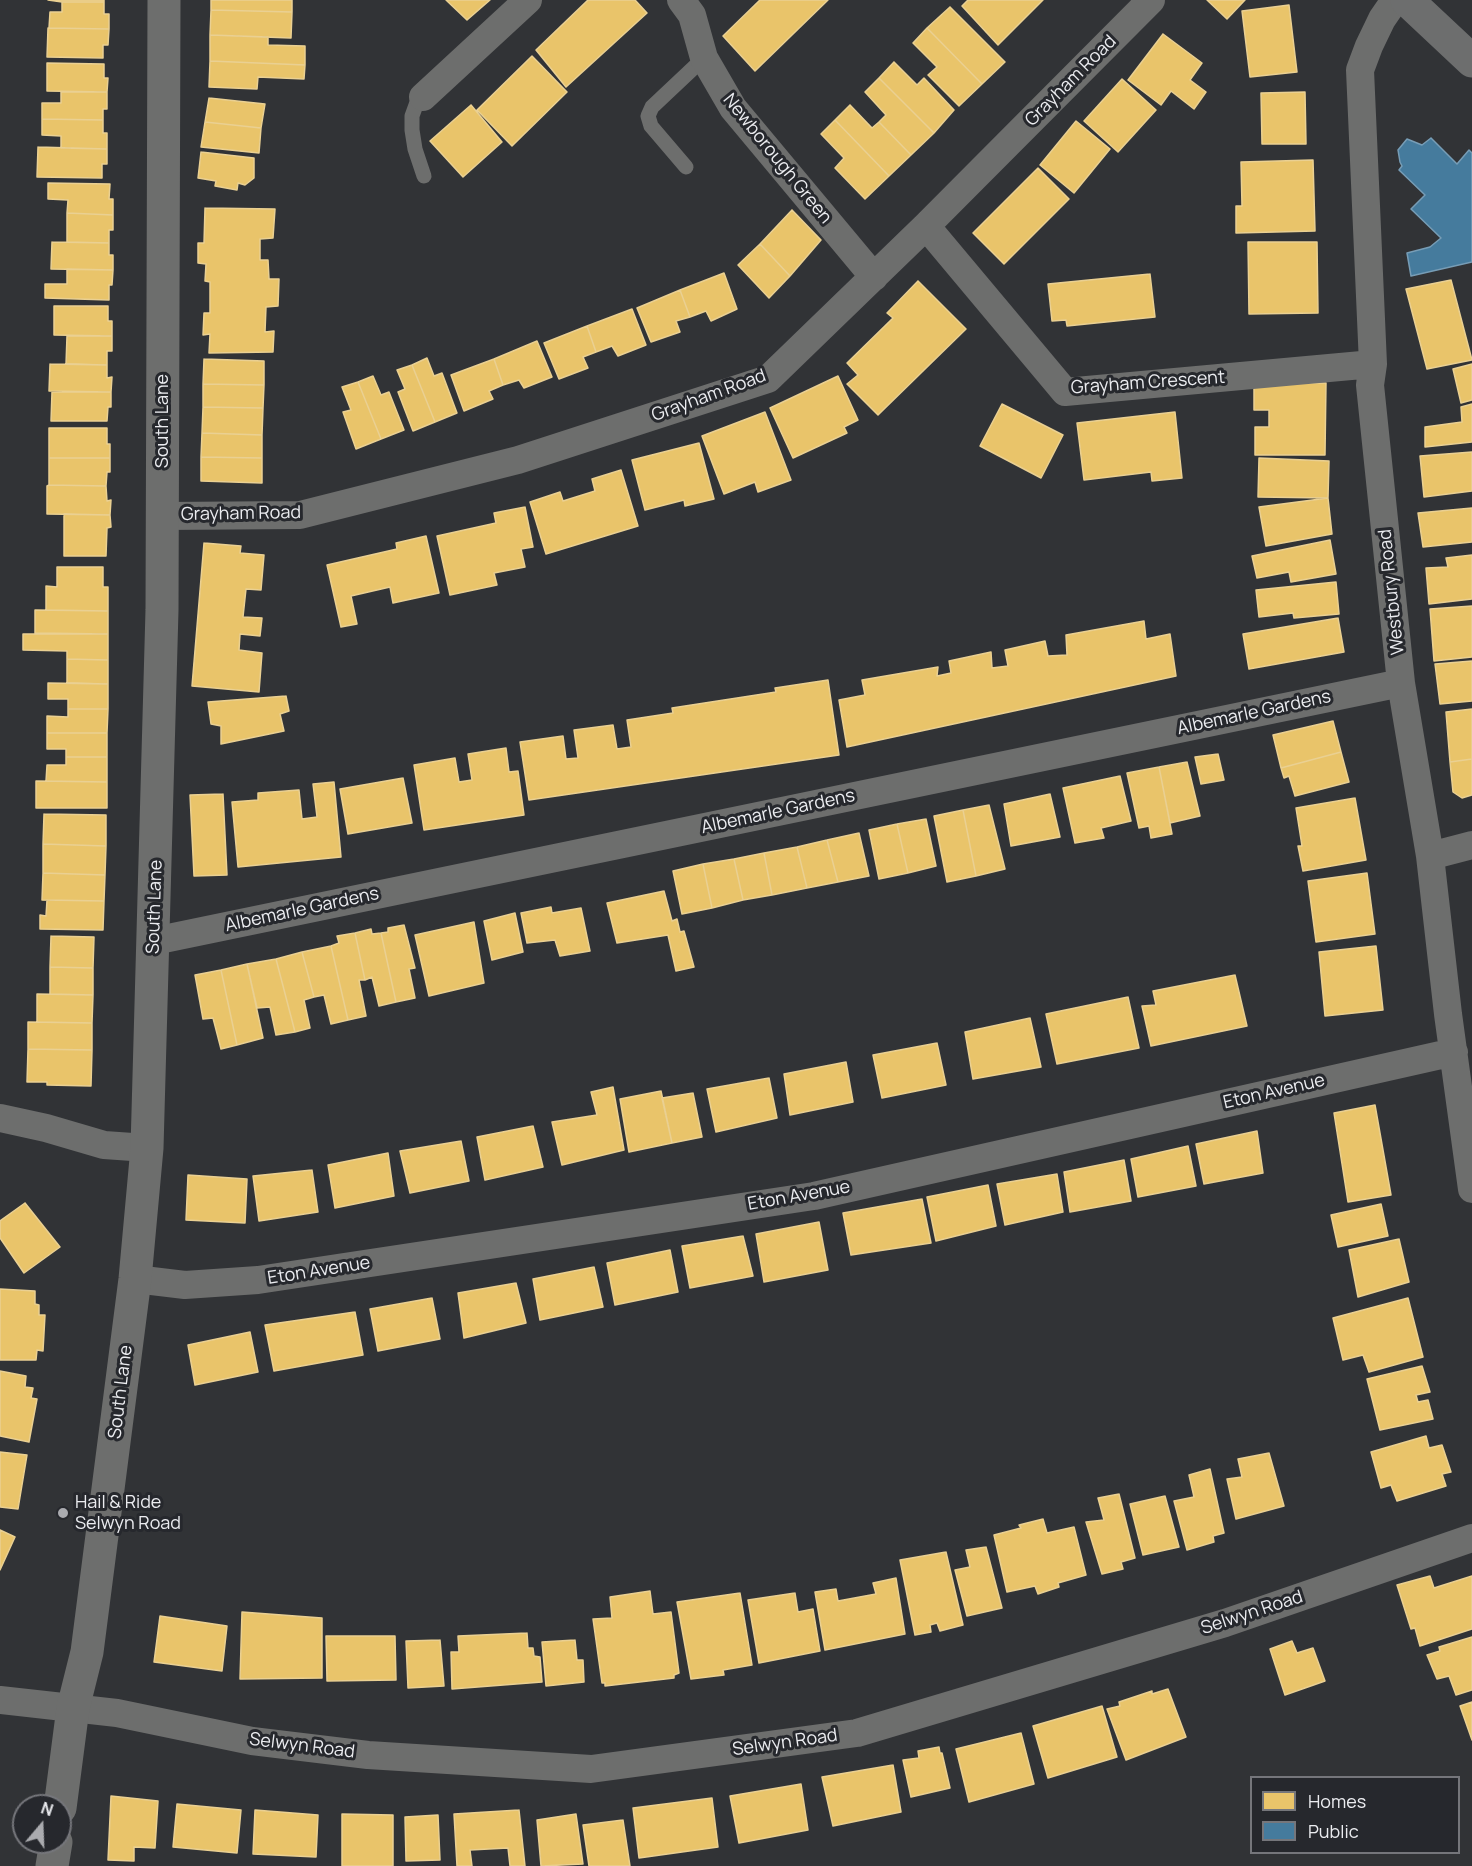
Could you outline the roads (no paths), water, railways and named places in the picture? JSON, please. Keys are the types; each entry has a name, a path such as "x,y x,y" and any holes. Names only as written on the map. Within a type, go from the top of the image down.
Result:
{"main road":[{"path":"1407,0 1472,61"}],"street":[{"name":"South Lane","path":"62,1794 73,1708 87,1652 135,1279 147,1148 163,516 164,0"},
{"path":"423,97 528,0"},
{"name":"Newborough Green","path":"681,0 692,15 704,57 733,108 874,277"},
{"name":"Grayham Road","path":"163,516 300,515 518,460 768,379 926,226 1151,0"},
{"name":"Westbury Road","path":"1395,0 1368,46 1360,70 1373,364 1370,385 1401,683 1430,856 1448,1014 1472,1189"},
{"name":"Grayham Crescent","path":"926,226 1065,392 1373,364"},
{"name":"Albemarle Gardens","path":"154,941 1401,683"},
{"path":"1430,856 1472,845"},
{"name":"Eton Avenue","path":"135,1279 185,1285 258,1280 814,1196 1454,1052"},
{"path":"0,1118 46,1128 104,1145 147,1148"},
{"name":"Selwyn Road","path":"0,1700 117,1713 252,1741 368,1755 591,1769 857,1733 1226,1623 1472,1538"}],"lane":[{"path":"686,167 651,126 648,117 652,106 704,57"},
{"path":"423,97 416,105 412,116 412,130 414,149 424,176"}],"place":[{"name":"Hail & Ride Selwyn Road","path":"63,1513"}]}
